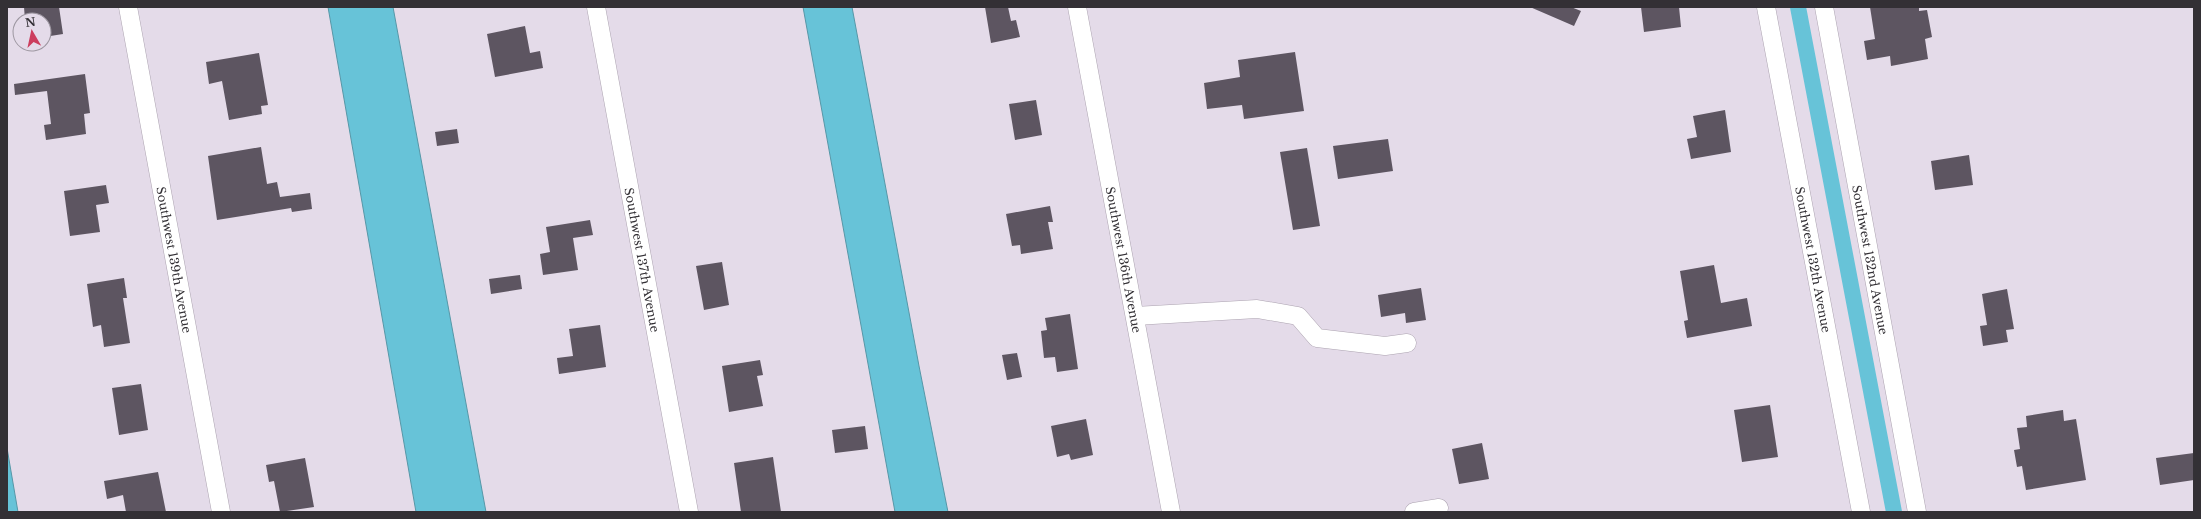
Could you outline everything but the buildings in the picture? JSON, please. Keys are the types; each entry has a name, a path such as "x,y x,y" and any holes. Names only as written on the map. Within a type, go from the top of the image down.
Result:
{"street":[{"name":"Southwest 139th Avenue","path":"128,7 221,512"},
{"name":"Southwest 137th Avenue","path":"596,7 689,512"},
{"name":"Southwest 136th Avenue","path":"1078,7 1171,512"},
{"name":"Southwest 132th Avenue","path":"1766,7 1861,512"},
{"name":"Southwest 132nd Avenue","path":"1824,7 1917,512"},
{"path":"1135,316 1257,309 1298,316 1317,338 1385,346 1407,343"},
{"path":"1414,512 1439,508"}],"water":[{"path":"328,7 393,7 486,512 416,512"},
{"path":"803,7 852,7 919,366 948,512 895,512"},
{"path":"7,448 18,512 7,512"}],"waterway":[{"path":"1798,7 1894,512"}]}
